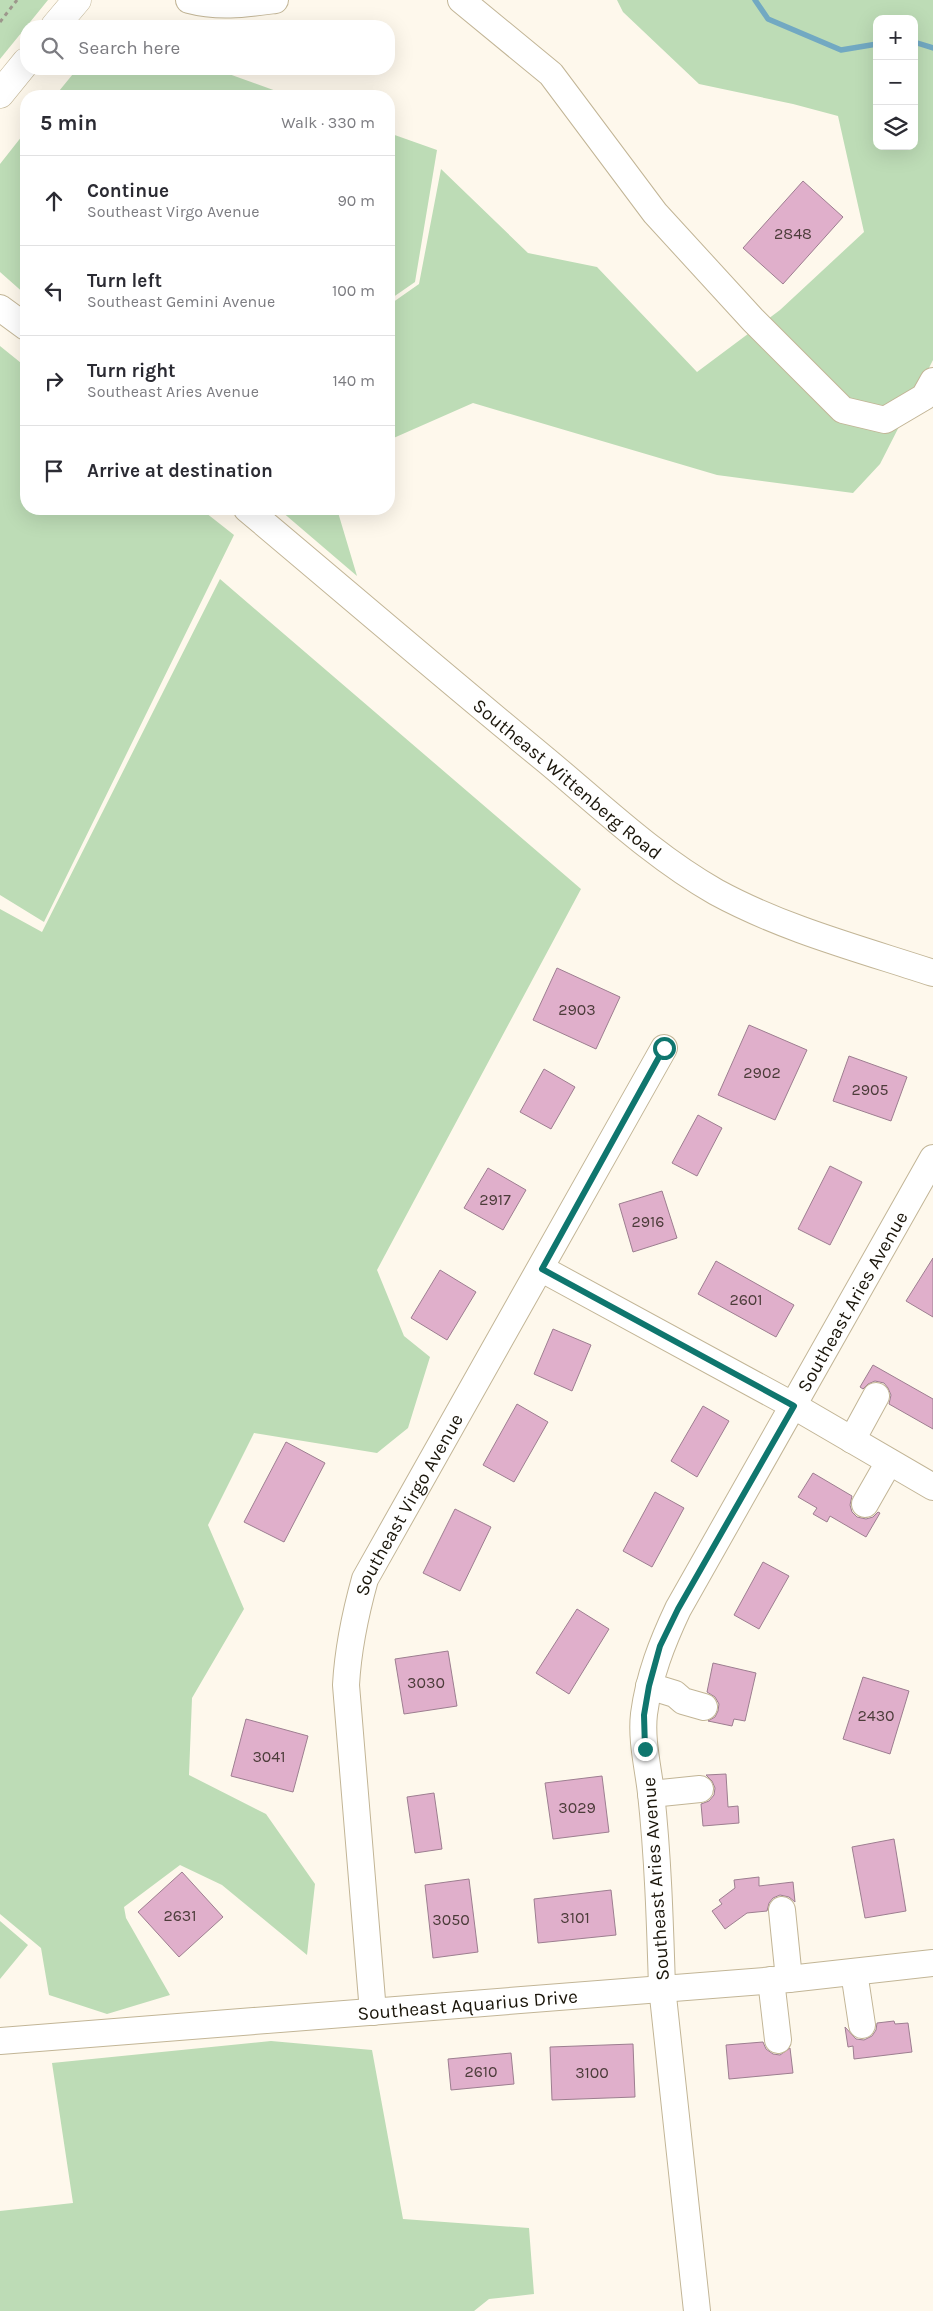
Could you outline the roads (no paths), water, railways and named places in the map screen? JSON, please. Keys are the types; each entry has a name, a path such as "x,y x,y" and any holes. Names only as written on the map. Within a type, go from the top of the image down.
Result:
{"main road":[{"path":"60,20 77,0"},
{"path":"0,94 20,69"}],"street":[{"path":"189,0 210,5 237,6 275,0"},
{"path":"461,0 551,74 655,213 753,320 843,410 886,420 924,397 933,381"},
{"path":"0,308 20,323"},
{"name":"Southeast Wittenberg Road","path":"254,515 541,756 682,870 715,891 750,908 803,929 933,973"},
{"name":"Southeast Virgo Avenue","path":"373,2012 346,1685 353,1619 366,1579 542,1269 664,1048"},
{"name":"Southeast Aries Avenue","path":"697,2311 662,1987 661,1938 651,1794 644,1732 644,1715 649,1686 660,1646 678,1609 933,1158"},
{"path":"542,1269 794,1406 933,1487"},
{"path":"852,1440 876,1396"},
{"path":"865,1504 889,1462"},
{"path":"649,1686 675,1694 683,1700 704,1707"},
{"path":"651,1794 700,1789"},
{"path":"778,2040 782,1910"},
{"name":"Southeast Aquarius Drive","path":"0,2041 780,1979 933,1963"},
{"path":"854,1972 862,2025"}],"waterway":[{"path":"755,0 768,19 841,50 873,45"},
{"path":"918,43 933,48"}]}
